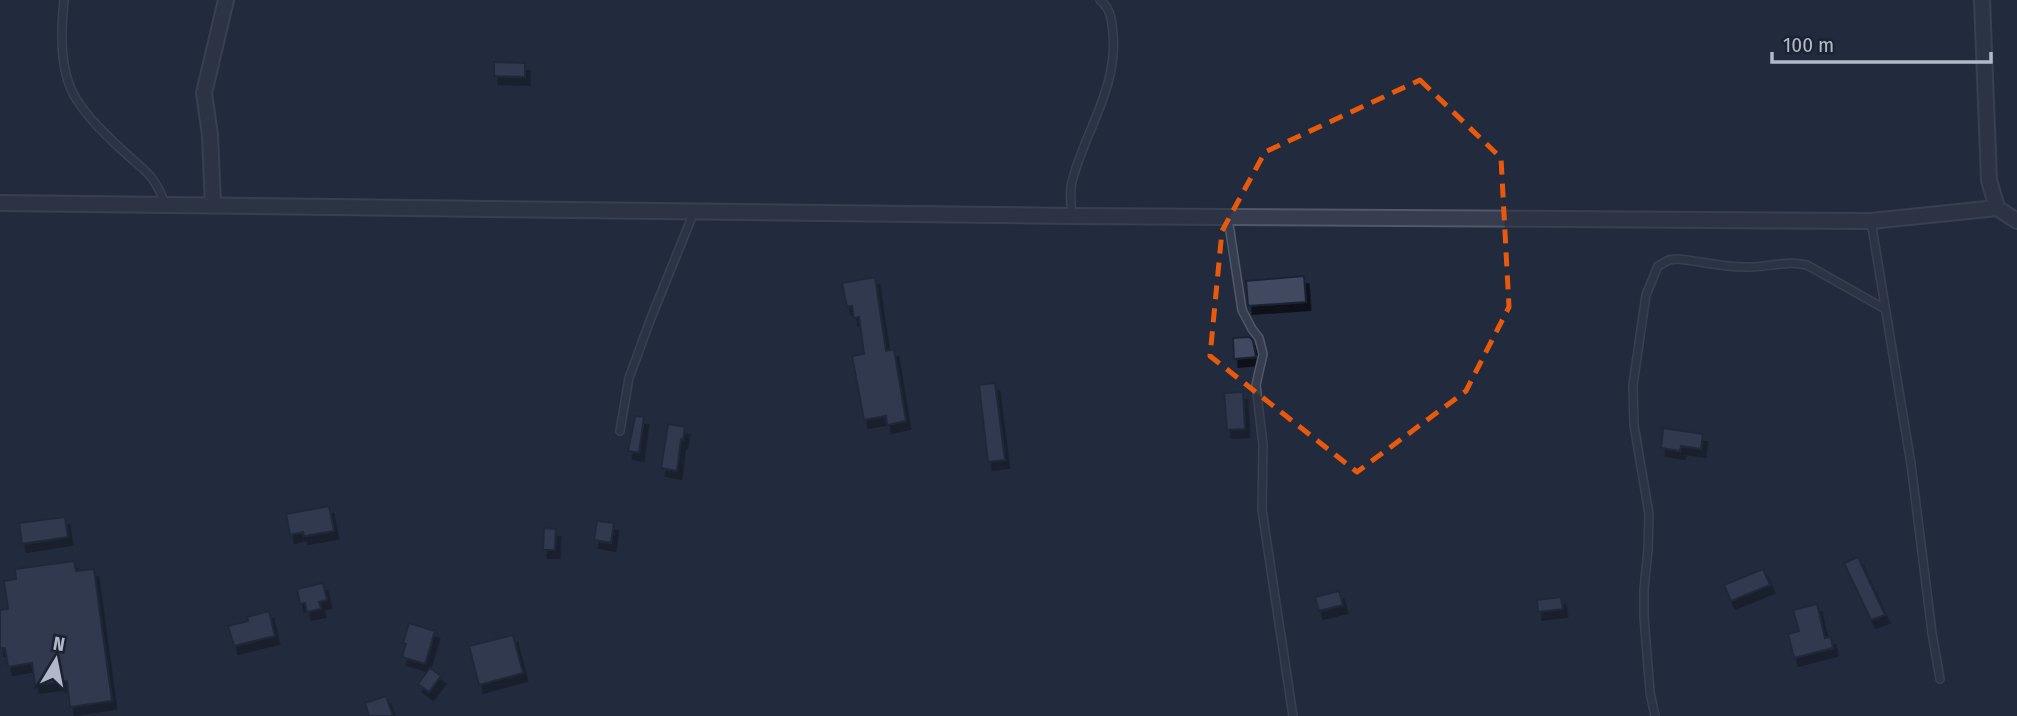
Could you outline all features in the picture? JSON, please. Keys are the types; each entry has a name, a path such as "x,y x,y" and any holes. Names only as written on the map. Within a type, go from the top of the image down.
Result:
{"street":[{"path":"213,205 210,135 204,93 226,0"},
{"path":"1982,0 1989,180 1997,208"},
{"path":"0,204 1072,216 1871,221 1997,208 2017,221"}],"lane":[{"path":"64,0 64,60 74,94 95,124 150,174 159,186 166,205"},
{"path":"1072,216 1072,179 1107,89 1114,61 1112,22 1109,10 1100,0"},
{"path":"620,431 633,366 695,211"},
{"path":"1228,217 1242,310 1259,338 1263,354 1256,385 1263,445 1262,510 1293,716"},
{"path":"1871,221 1911,464 1940,679"},
{"path":"1655,716 1650,692 1644,617 1648,514 1634,425 1633,385 1646,295 1658,266 1662,262 1677,259 1749,267 1778,263 1807,265 1885,309"}],"highlighted area":[{"path":"1420,80 1501,158 1509,307 1466,391 1357,472 1210,356 1222,231 1265,152"}],"building":[{"path":"494,62 525,63 525,77 494,76"},
{"path":"1304,276 1306,302 1248,306 1246,281"},
{"path":"875,277 886,351 894,349 906,421 887,425 886,416 864,420 852,356 864,354 859,317 854,318 852,306 847,307 842,283"},
{"path":"1250,337 1256,357 1234,359 1233,338"},
{"path":"995,383 1005,460 988,462 979,385"},
{"path":"1243,392 1245,429 1227,430 1224,393"},
{"path":"635,416 644,417 639,453 628,451"},
{"path":"668,424 685,427 677,471 661,468"},
{"path":"1663,428 1703,434 1701,449 1681,446 1680,451 1661,448"},
{"path":"329,506 334,531 304,536 303,532 290,535 286,514"},
{"path":"65,517 68,537 22,544 19,523"},
{"path":"597,521 614,523 611,543 594,540"},
{"path":"544,528 556,529 555,550 543,550"},
{"path":"1858,557 1885,615 1871,620 1844,563"},
{"path":"74,561 76,571 94,569 112,701 70,707 67,681 35,685 32,663 8,667 5,648 0,648 0,610 8,609 4,581 16,579 15,569"},
{"path":"1763,569 1770,585 1731,601 1724,585"},
{"path":"323,583 327,600 319,602 321,609 307,612 305,603 300,604 297,589"},
{"path":"1339,591 1343,605 1319,611 1315,597"},
{"path":"1561,597 1563,609 1538,612 1537,600"},
{"path":"1817,604 1825,638 1831,637 1833,648 1794,658 1788,634 1799,631 1793,610"},
{"path":"269,611 275,636 234,646 228,626 248,621 247,617"},
{"path":"409,623 435,631 425,664 402,657"},
{"path":"513,635 523,673 479,685 469,646"},
{"path":"430,668 441,676 429,692 418,684"},
{"path":"386,696 393,716 369,716 365,703"}]}
